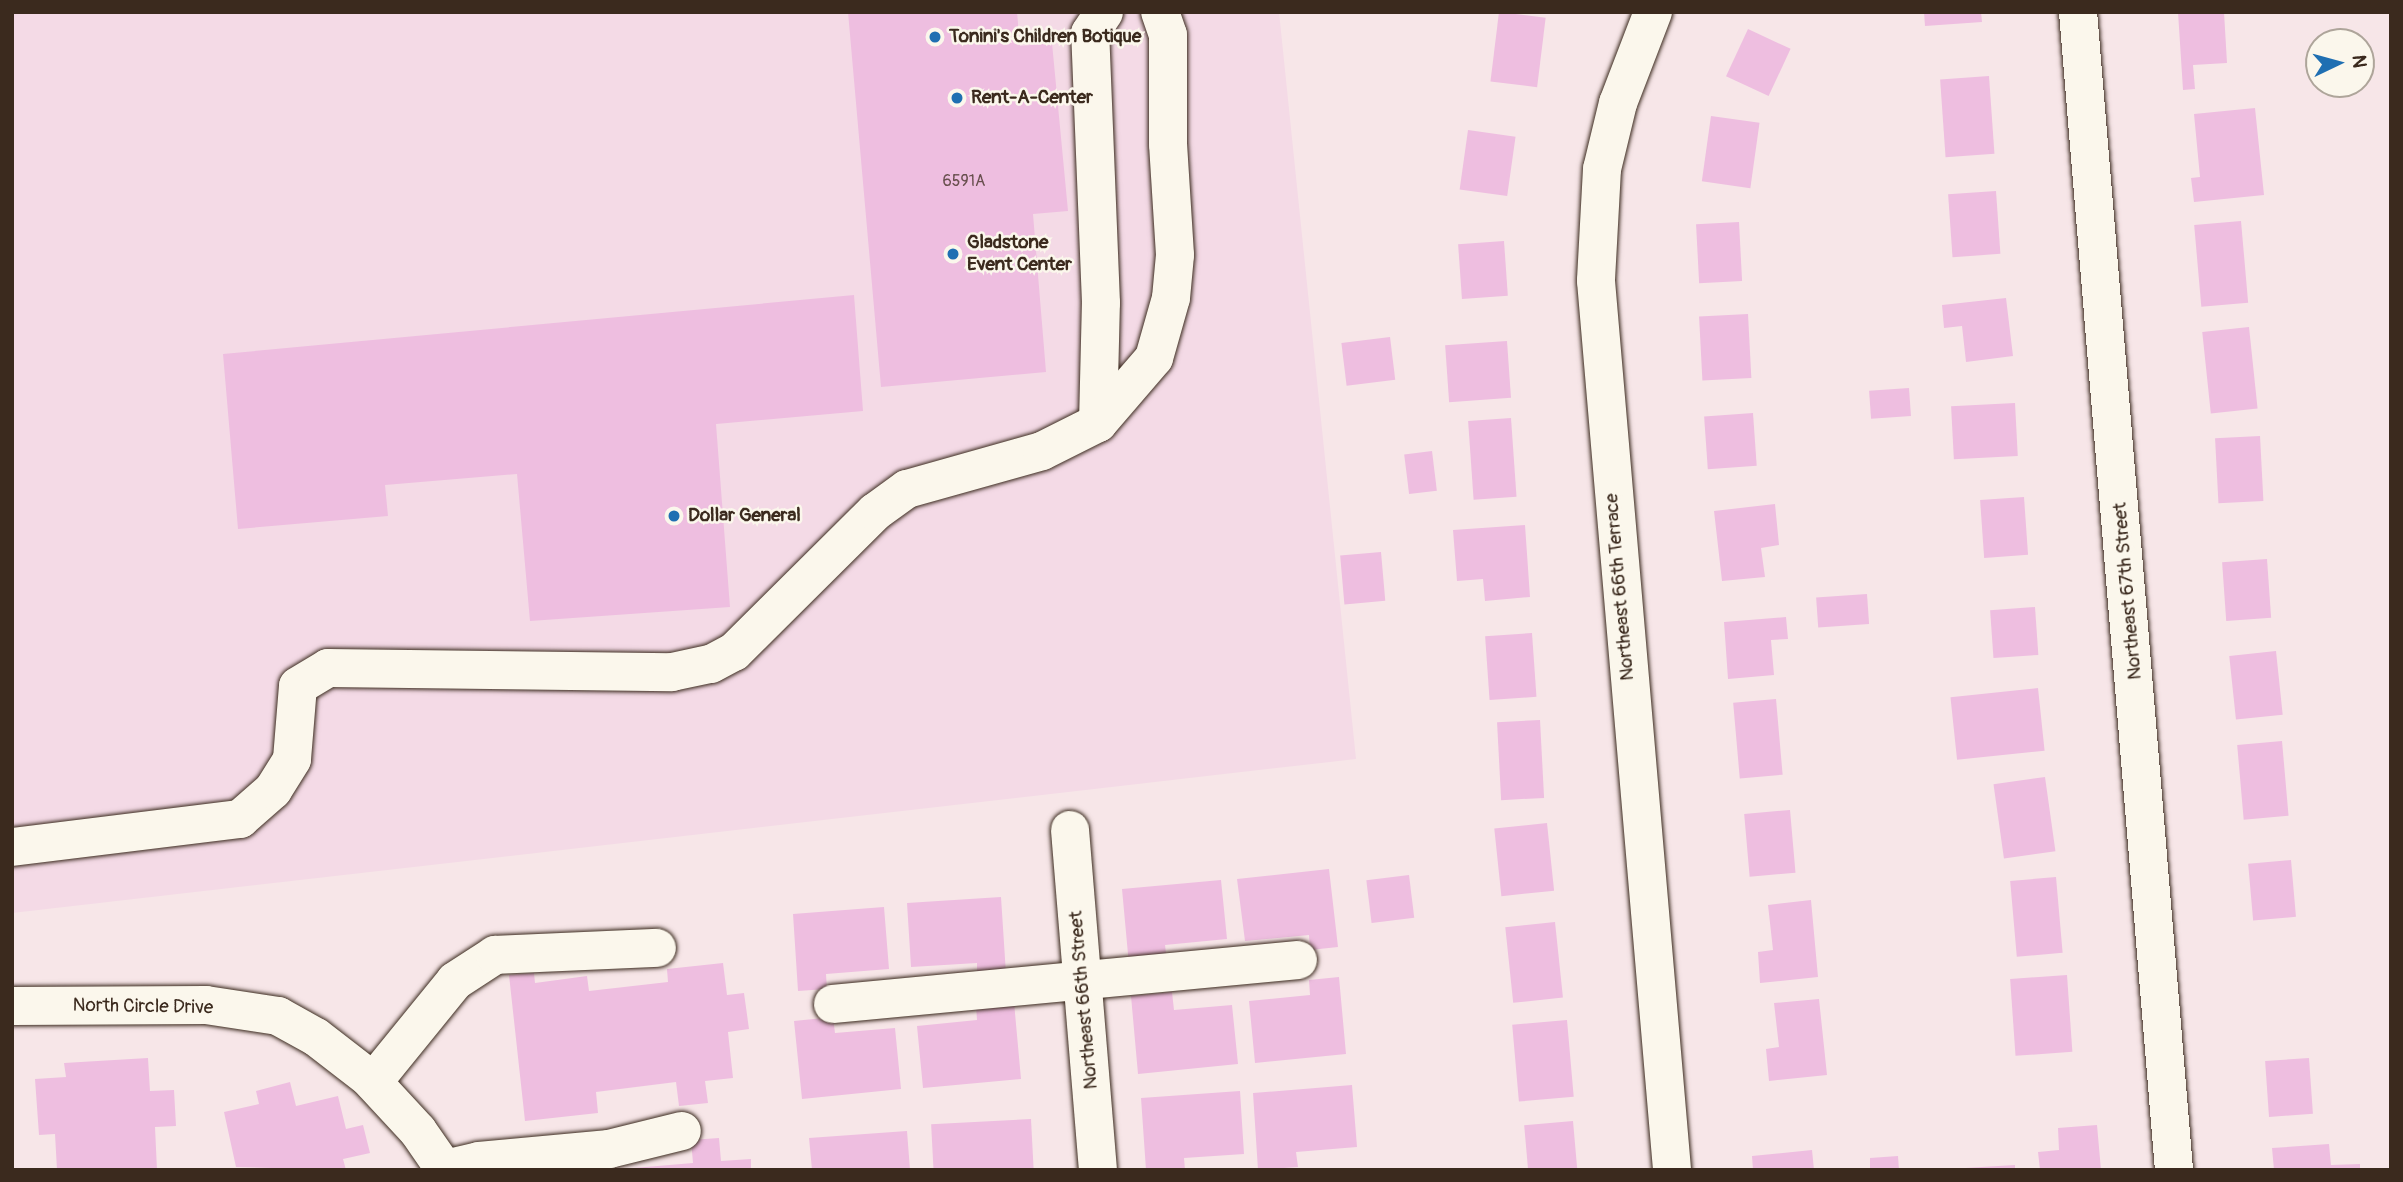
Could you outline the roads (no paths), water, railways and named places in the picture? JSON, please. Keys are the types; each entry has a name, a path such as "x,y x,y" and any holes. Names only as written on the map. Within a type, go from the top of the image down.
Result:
{"street":[{"path":"1098,423 1101,303 1090,33 1104,12"},
{"path":"12,847 240,819 273,790 292,760 298,685 328,668 646,672 710,664 734,652 874,512 907,489 1042,451 1098,423 1154,358 1171,298 1175,255 1168,144 1168,35 1160,12"},
{"name":"Northeast 66th Terrace","path":"1653,12 1618,103 1602,169 1596,281 1672,1170"},
{"name":"Northeast 67th Street","path":"2078,12 2174,1170"},
{"name":"Northeast 66th Street","path":"1070,830 1098,1170"},
{"path":"359,1070 455,981 495,955 657,948"},
{"path":"833,1004 1298,961"},
{"name":"North Circle Drive","path":"12,1006 206,1005 278,1016 359,1070 445,1169"},
{"path":"445,1169 479,1161 609,1149 682,1131"}],"place":[{"name":"Tonini's Children Botique","path":"935,37"},
{"name":"Rent-A-Center","path":"957,98"},
{"name":"Gladstone Event Center","path":"953,254"},
{"name":"Dollar General","path":"674,516"}]}
